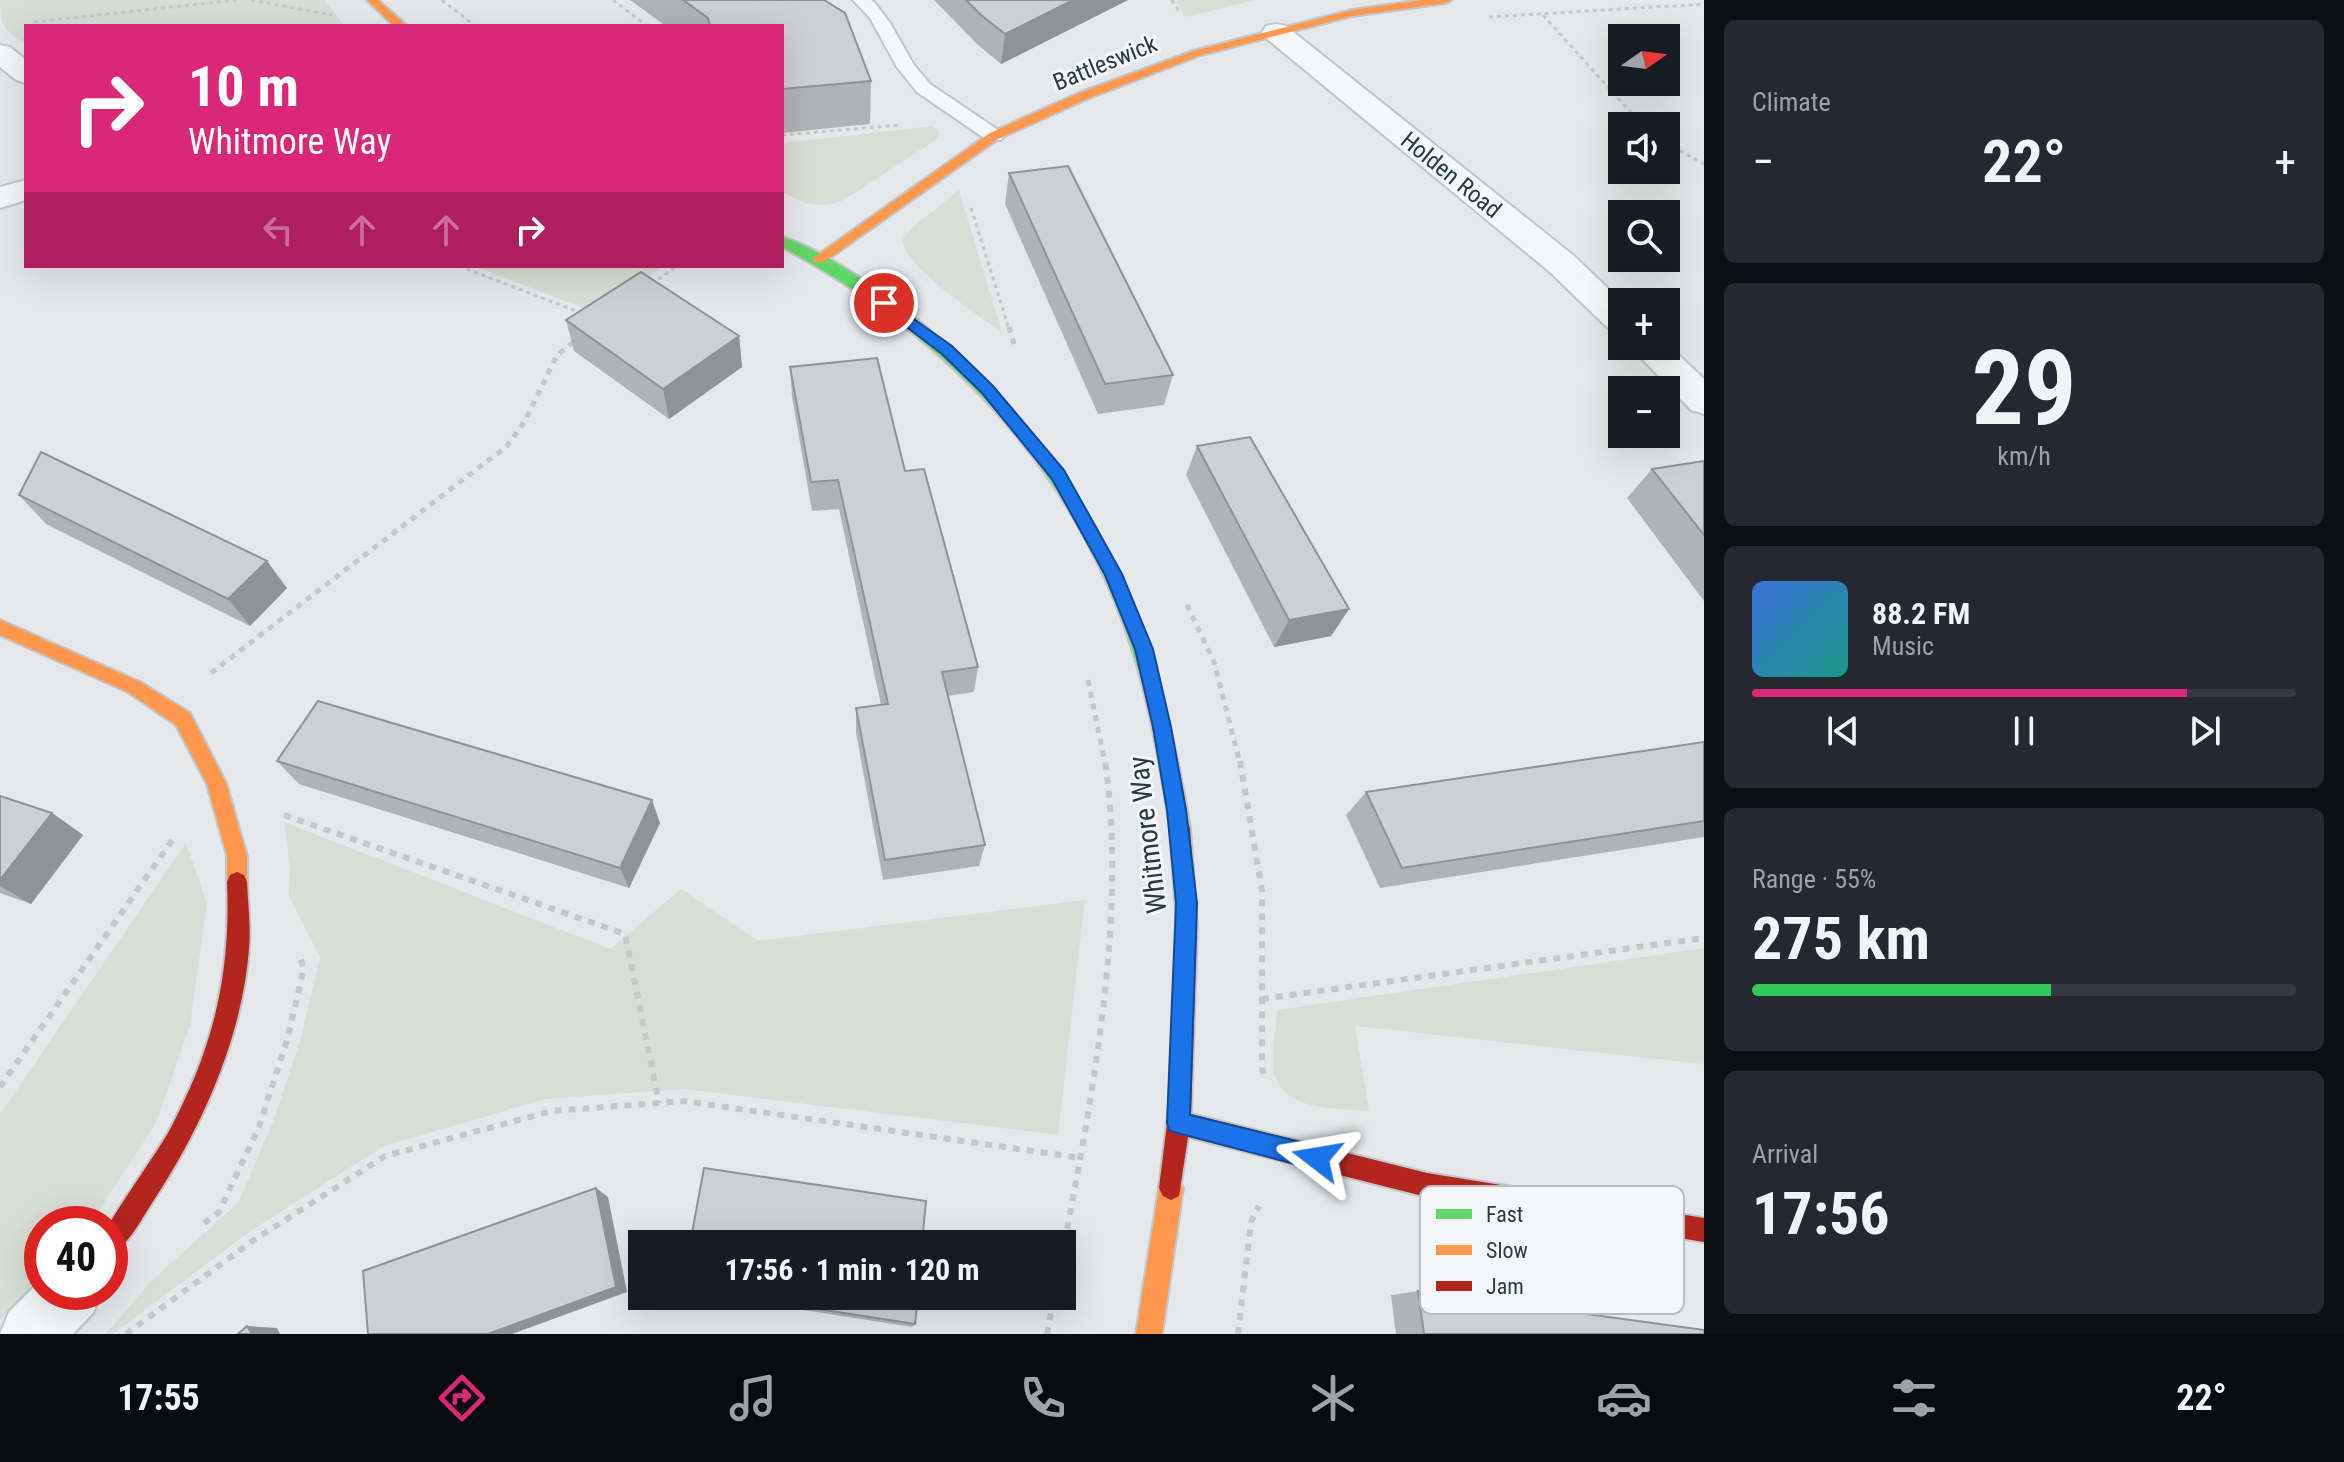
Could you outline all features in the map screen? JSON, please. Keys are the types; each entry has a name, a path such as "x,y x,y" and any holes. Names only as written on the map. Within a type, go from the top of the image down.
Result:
{"street":[{"path":"372,0 399,24"},
{"name":"Battleswick","path":"819,259 994,136 1137,75 1197,53 1352,13 1446,0"},
{"name":"Holden Road","path":"1276,32 1562,264 1608,308"},
{"path":"0,53 24,72"},
{"path":"0,198 24,190"},
{"name":"Whitmore Way","path":"784,242 819,259 906,317 988,389 1058,475 1113,574 1144,649 1162,727 1187,903 1179,1123 1149,1334"},
{"path":"1662,360 1704,401"},
{"path":"0,627 134,687 183,719 216,783 237,856 238,953 223,1029 197,1103 140,1204 128,1219"},
{"path":"1179,1123 1433,1186"},
{"path":"1684,1227 1704,1230"},
{"path":"31,1334 54,1310"}],"lane":[{"path":"861,0 889,31 906,67 919,81 949,107 994,136"}],"path":[{"path":"31,22 236,0"},
{"path":"251,0 339,16"},
{"path":"442,0 472,24"},
{"path":"613,0 644,24"},
{"path":"1485,17 1704,4"},
{"path":"1543,14 1630,112"},
{"path":"784,135 908,124"},
{"path":"1680,151 1704,164"},
{"path":"967,195 1017,354 1006,345"},
{"path":"464,268 586,315"},
{"path":"651,284 674,268"},
{"path":"205,677 224,667 507,446 525,421 557,355 579,338"},
{"path":"1067,1230 1090,1110 1111,930 1107,774 1085,665"},
{"path":"282,815 625,934 659,1103"},
{"path":"0,1087 177,833"},
{"path":"1262,999 1704,938"},
{"path":"126,1334 254,1240 385,1156 552,1111 684,1101 1081,1158"},
{"path":"1238,1334 1251,1222 1261,1203 1268,1199"},
{"path":"1047,1334 1051,1310"}],"shaded area":[{"path":"0,0 324,0 343,24 24,24 24,43 5,27"},
{"path":"1176,0 1254,0 1186,17"},
{"path":"933,126 940,134 937,139 846,199 821,205 784,193 784,143"},
{"path":"959,190 1002,333 929,277 907,252 902,240 912,228"},
{"path":"479,268 660,268 596,313"},
{"path":"284,822 610,949 681,889 758,941 1085,900 1058,1135 684,1089 545,1099 384,1146 255,1228 113,1334 106,1334 152,1280 238,1203 274,1119 300,1041 320,957 289,896 290,866"},
{"path":"186,843 207,903 190,1025 156,1123 102,1206 24,1206 24,1295 0,1320 0,1114"},
{"path":"1704,948 1704,1067 1703,1064 1355,1026 1369,1111 1326,1108 1297,1100 1286,1093 1273,1068 1277,1010"}],"building":[{"path":"683,0 824,0 845,13 871,81 784,89 784,24 710,24 708,18"},
{"path":"966,0 1073,0 1005,34"},
{"path":"1068,166 1173,375 1105,384 1009,173"},
{"path":"641,272 739,336 663,389 566,320"},
{"path":"877,358 905,471 924,469 978,667 942,672 985,845 885,860 856,708 888,704 838,480 811,482 790,367"},
{"path":"1250,437 1349,609 1289,620 1197,446"},
{"path":"41,452 267,561 228,599 19,495"},
{"path":"1704,461 1704,535 1652,469"},
{"path":"318,701 652,800 620,868 277,761"},
{"path":"1704,742 1704,821 1402,868 1366,792"},
{"path":"0,796 52,813 0,880"},
{"path":"704,1168 926,1201 923,1230 693,1230"},
{"path":"596,1188 616,1287 488,1334 368,1334 363,1271"},
{"path":"825,1310 916,1310 915,1324"},
{"path":"1421,1314 1587,1314 1704,1330 1704,1334 1424,1334"},
{"path":"247,1326 252,1334 238,1334"}],"traffic: fast":[{"path":"784,242 873,293 961,365 1014,419 1058,478 1095,541 1126,607 1150,677 1168,751 1180,828"}],"traffic: slow":[{"path":"372,0 399,24"},
{"path":"819,259 994,136 1083,96 1197,53 1352,13 1446,0"},
{"path":"0,627 134,687 183,719 216,783 237,856 237,882"},
{"path":"1149,1334 1171,1188"}],"traffic: jam":[{"path":"1171,1188 1180,1107 1187,926 1180,828"},
{"path":"128,1218 175,1143 193,1107 221,1033 238,955 237,882"},
{"path":"1179,1123 1433,1186"},
{"path":"1684,1227 1704,1230"}],"route":[{"path":"884,303 947,350 1023,428 1058,475 1087,523 1113,574 1144,649 1162,727 1187,903 1179,1123 1317,1158"}]}
